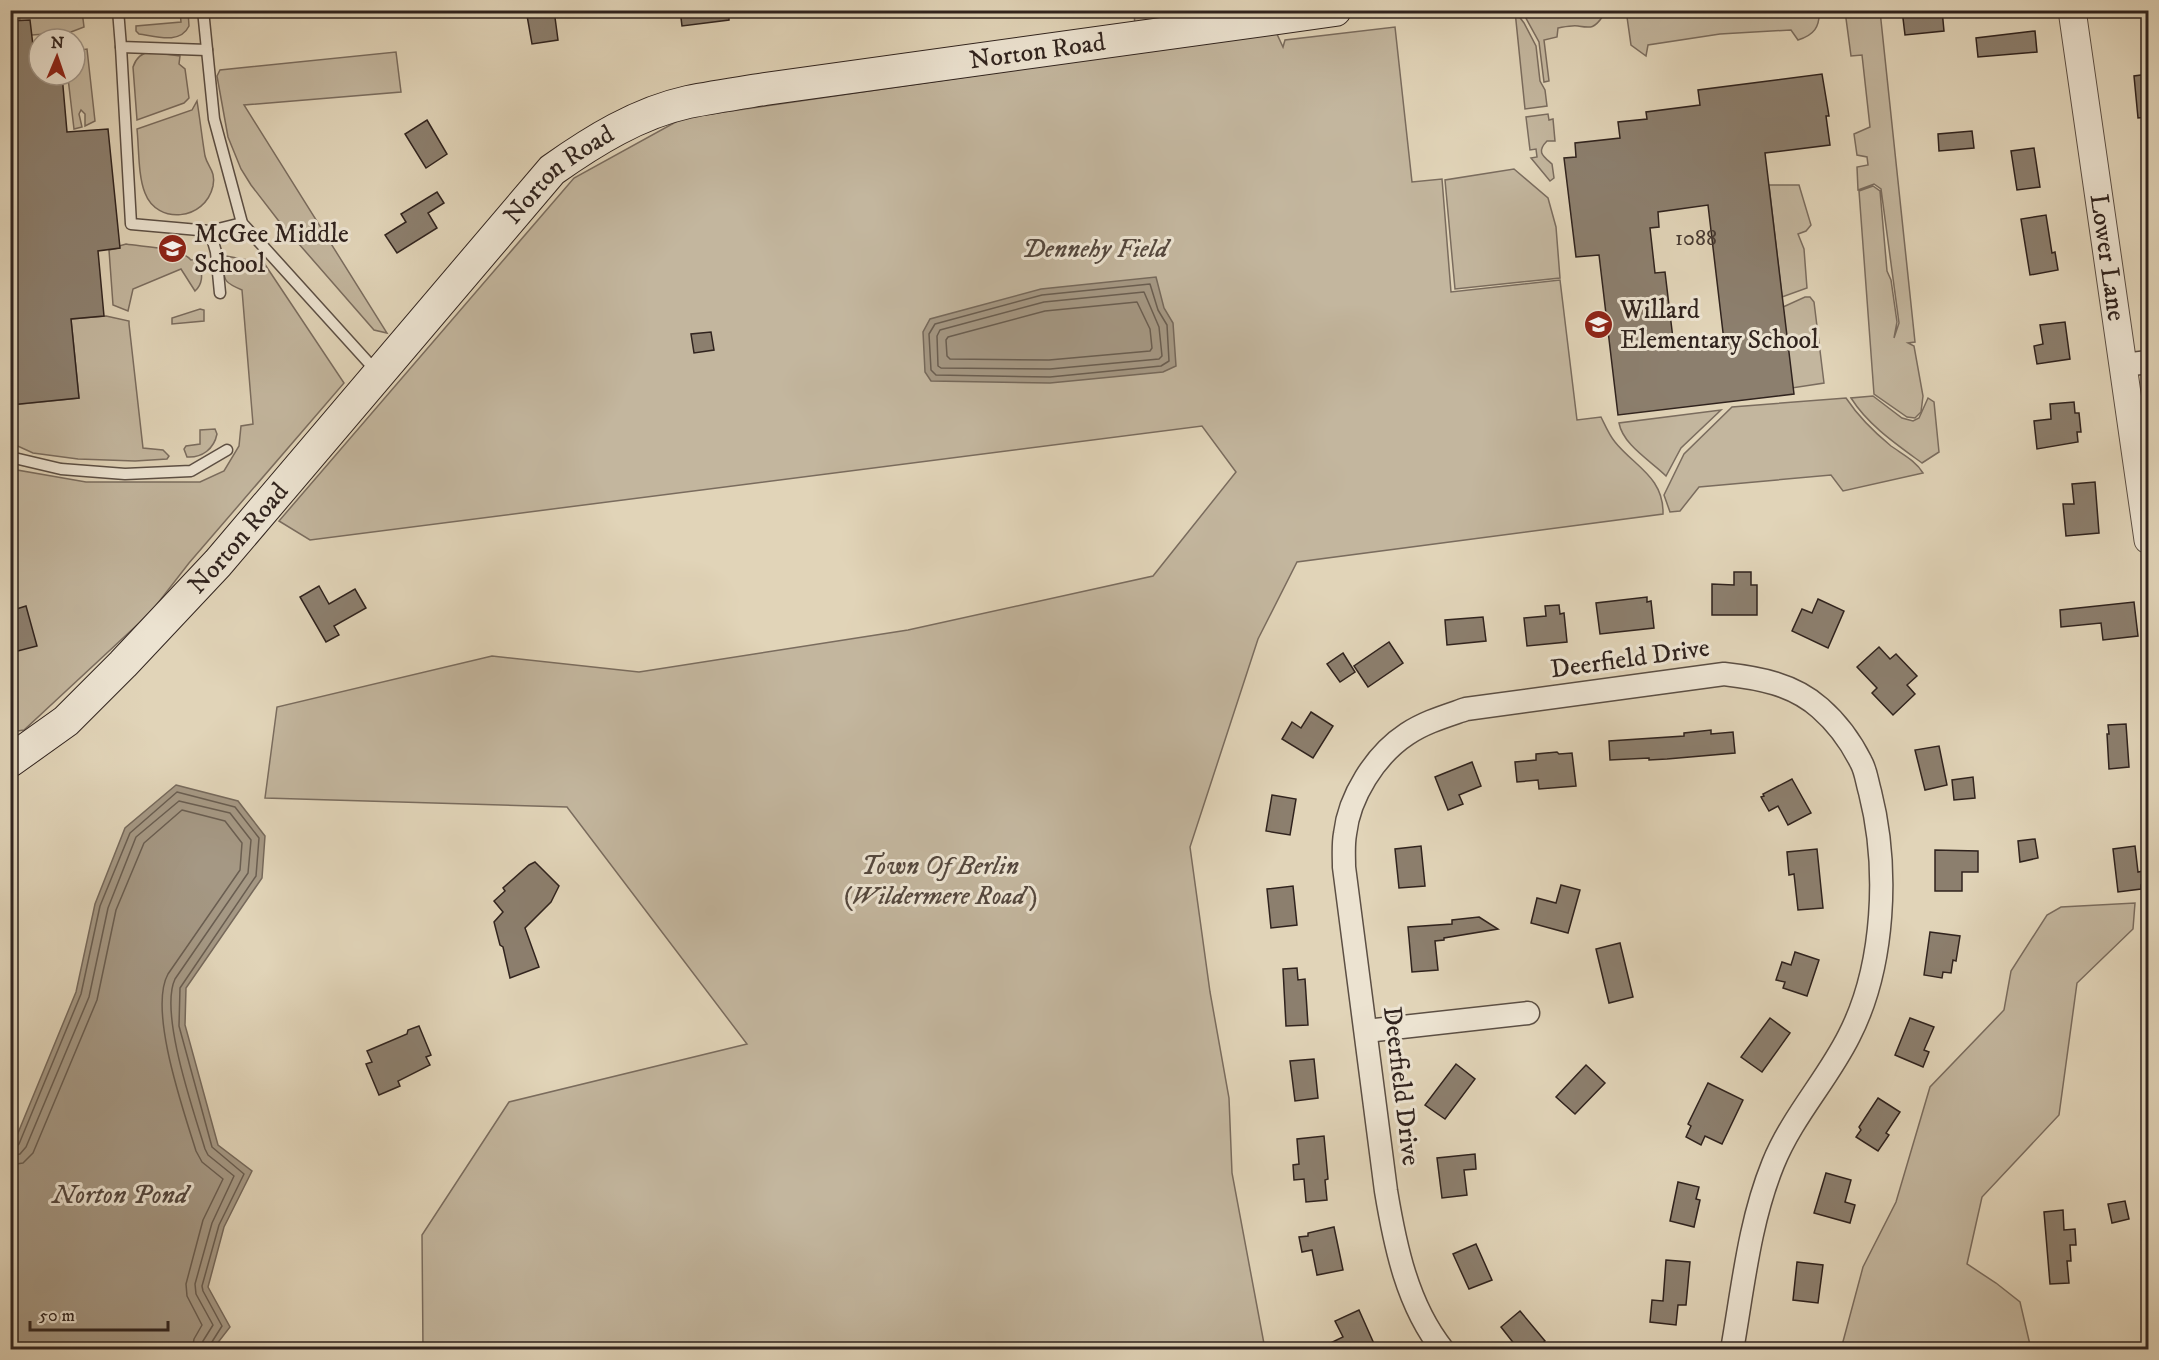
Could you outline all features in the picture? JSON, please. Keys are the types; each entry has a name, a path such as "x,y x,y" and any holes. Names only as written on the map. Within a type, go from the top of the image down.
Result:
{"main road":[{"name":"Norton Road","path":"10,761 66,721 218,563 552,170 588,144 650,114 686,102 1335,10"}],"street":[{"name":"Lower Lane","path":"2072,10 2136,364 2148,540"},
{"name":"Deerfield Drive","path":"1443,1350 1418,1309 1404,1275 1393,1233 1344,867 1345,834 1351,807 1364,782 1383,755 1406,735 1434,719 1467,709 1724,674 1759,678 1791,689 1820,708 1842,732 1862,763 1875,812 1882,894 1878,940 1868,985 1850,1035 1797,1118 1774,1162 1758,1207 1732,1350"},
{"path":"1366,1031 1528,1012"}],"lane":[{"path":"118,10 131,224 210,231 242,223"},
{"path":"203,10 214,119 242,223 379,375"},
{"path":"121,47 207,50"},
{"path":"210,231 216,252 220,293"},
{"path":"10,457 61,469 125,474 190,471 227,450"}],"green space":[{"path":"1134,10 1237,11 1135,28"},
{"path":"1626,10 1819,11 1815,30 1798,40 1791,30 1720,34 1648,45 1646,56 1631,45"},
{"path":"19,11 82,11 84,27 27,27 27,29 20,21"},
{"path":"180,11 188,11 189,26 180,36 167,38 139,34 136,31 136,26 181,22"},
{"path":"1515,11 1536,46 1540,81 1545,90 1547,106 1525,109"},
{"path":"1522,11 1602,11 1603,16 1592,27 1558,28 1557,37 1544,40 1549,81 1544,82 1539,42"},
{"path":"1845,11 1880,11 1915,342 1908,343 1914,346 1923,396 1921,412 1915,418 1907,417 1874,394 1859,191 1873,186 1880,191 1887,271 1891,280 1897,322 1894,338 1899,323 1881,189 1874,184 1858,190 1857,167 1868,165 1867,157 1857,155 1854,134 1870,127 1862,55 1851,56"},
{"path":"1395,27 1412,182 1442,179 1451,292 1560,280 1577,420 1601,417 1615,442 1653,481 1659,491 1663,514 1297,562 1258,639 1190,847 1210,992 1229,1098 1232,1173 1265,1349 423,1349 422,1235 509,1102 747,1044 567,807 265,798 277,707 492,656 639,672 908,630 1153,576 1236,472 1202,426 310,540 279,521 574,178 683,118 1276,32 1283,47 1285,40"},
{"path":"87,49 95,121 85,126 85,114 81,110 79,114 82,127 74,129 69,87 87,87"},
{"path":"150,52 180,56 179,64 185,69 189,98 184,103 137,120 133,67 139,56"},
{"path":"396,52 401,92 244,105 387,333 374,330 278,220 251,185 241,169 228,137 217,76 220,70"},
{"path":"197,101 205,156 213,173 213,186 208,198 201,206 180,215 170,214 151,203 145,193 140,170 137,129 192,110"},
{"path":"1548,114 1549,120 1553,119 1555,141 1547,141 1541,151 1552,164 1554,178 1550,181 1531,158 1537,157 1536,149 1530,150 1526,117"},
{"path":"1514,169 1548,198 1556,227 1560,278 1455,289 1445,180"},
{"path":"1769,185 1799,185 1811,225 1806,231 1798,234 1804,249 1807,288 1782,297"},
{"path":"126,244 161,248 179,252 191,260 200,259 202,276 198,288 195,291 181,269 133,289 128,311 113,305 109,250"},
{"path":"226,256 264,263 344,383 189,563 151,612 24,730 11,732 11,469 86,482 200,482 224,471 239,446 241,426 253,424 242,290 225,279 222,258"},
{"path":"1810,297 1814,302 1824,383 1792,388 1783,307"},
{"path":"200,309 204,310 204,321 172,324 172,318"},
{"path":"106,316 129,321 143,448 163,450 169,456 167,459 135,461 78,459 33,453 11,443 11,405 79,398 71,319"},
{"path":"1873,396 1902,418 1913,421 1919,418 1928,398 1934,402 1939,452 1922,463 1874,425 1851,398"},
{"path":"1846,398 1872,429 1913,461 1923,473 1843,491 1831,475 1699,487 1680,511 1670,512 1664,495 1684,454 1732,407"},
{"path":"1721,410 1681,448 1666,476 1638,452 1626,438 1619,423"},
{"path":"215,429 217,434 210,448 198,456 187,457 184,449 186,446 200,444 200,430"},
{"path":"2135,903 2133,929 2077,983 2059,1115 1982,1197 1967,1264 2020,1302 2031,1349 1841,1349 1863,1267 1896,1202 1930,1087 2004,1010 2011,971 2047,915 2061,907"}],"water":[{"path":"1156,277 1164,308 1173,323 1176,366 1163,372 1050,383 931,381 925,372 923,332 930,319 1041,289"},
{"name":"Norton Pond","path":"176,785 238,801 265,836 262,878 186,988 185,1025 218,1145 252,1171 224,1227 208,1287 230,1327 213,1349 11,1349 11,1150 76,992 95,904 125,828"}],"building":[{"path":"526,10 554,10 558,40 532,44"},
{"path":"680,10 729,10 729,20 682,26"},
{"path":"1902,10 1942,10 1944,31 1905,35"},
{"name":"McGee Middle School","path":"30,20 31,27 27,27 27,87 63,87 67,132 108,129 120,248 98,251 104,316 71,319 79,398 10,405 10,21"},
{"path":"2035,31 2037,52 1978,57 1976,38"},
{"path":"1822,74 1829,116 1826,116 1830,145 1765,153 1794,394 1618,415 1599,255 1576,257 1564,158 1576,157 1575,143 1620,138 1618,122 1647,119 1646,112 1700,105 1698,90","holes":["1708,205 1724,341 1674,347 1665,272 1655,273 1650,228 1659,227 1658,212"]},
{"path":"2148,74 2148,117 2138,118 2134,76"},
{"path":"427,120 447,154 426,168 405,134"},
{"path":"1972,131 1974,148 1939,151 1938,134"},
{"path":"2034,148 2040,187 2017,190 2011,151"},
{"path":"437,192 444,203 428,213 437,228 397,253 385,235 406,222 401,214"},
{"path":"2046,215 2052,253 2055,252 2058,270 2030,275 2021,219"},
{"path":"2065,322 2070,359 2037,364 2034,346 2043,344 2040,325"},
{"path":"711,332 714,350 694,353 691,334"},
{"path":"2074,402 2075,413 2079,413 2081,432 2077,432 2078,442 2037,449 2034,421 2051,419 2050,404"},
{"path":"2095,482 2099,533 2066,536 2063,504 2074,504 2072,484"},
{"path":"1734,572 1751,572 1751,585 1757,585 1757,615 1712,615 1712,584 1734,585"},
{"path":"319,586 329,604 355,589 366,608 334,626 339,635 326,642 300,597"},
{"path":"1647,597 1647,602 1651,601 1654,628 1600,634 1596,603"},
{"path":"1818,599 1844,611 1828,648 1792,631 1802,609 1812,613"},
{"path":"2134,602 2138,636 2103,640 2101,623 2061,627 2060,610"},
{"path":"1559,605 1560,614 1564,613 1567,642 1527,646 1524,618 1546,616 1545,606"},
{"path":"26,606 37,646 10,653 10,611"},
{"path":"1483,617 1486,641 1447,645 1445,620"},
{"path":"1389,642 1403,663 1368,687 1354,666"},
{"path":"1879,647 1890,659 1896,654 1917,676 1907,685 1915,694 1893,715 1872,693 1877,688 1857,667"},
{"path":"1343,653 1355,672 1340,682 1327,664"},
{"path":"1311,712 1333,726 1313,758 1282,739 1292,722 1301,728"},
{"path":"2126,724 2129,767 2109,769 2108,725"},
{"path":"1711,730 1711,734 1733,732 1735,753 1667,759 1610,760 1609,741 1684,736 1684,733"},
{"path":"1939,746 1947,785 1925,790 1915,750"},
{"path":"1557,752 1559,754 1572,753 1576,786 1539,789 1538,780 1517,782 1515,762 1536,760 1536,754"},
{"path":"1472,762 1481,786 1459,795 1463,804 1448,810 1435,777"},
{"path":"1973,777 1975,798 1954,800 1952,780"},
{"path":"1792,779 1811,813 1788,825 1778,806 1769,811 1761,797"},
{"path":"1272,795 1296,799 1290,835 1266,831"},
{"path":"2035,839 2038,858 2020,862 2018,841"},
{"path":"1421,846 1425,886 1399,888 1395,849"},
{"path":"2135,846 2138,872 2143,871 2145,885 2141,885 2141,889 2118,892 2113,849"},
{"path":"1817,849 1823,908 1798,910 1794,874 1789,875 1787,852"},
{"path":"1935,850 1978,851 1978,872 1962,872 1962,891 1935,891"},
{"path":"535,862 559,886 551,902 525,928 539,967 510,978 494,922 503,912 494,901 505,891 503,888"},
{"path":"1561,885 1580,890 1568,933 1531,923 1537,898 1556,903"},
{"path":"1293,886 1297,925 1271,928 1267,889"},
{"path":"1479,917 1498,929 1435,941 1438,970 1412,972 1408,927 1452,924 1452,920"},
{"path":"1930,932 1960,936 1956,961 1953,960 1951,973 1943,972 1942,978 1924,975"},
{"path":"1620,943 1633,997 1609,1003 1596,949"},
{"path":"1795,952 1819,960 1807,996 1783,988 1785,982 1776,980 1782,962 1791,965"},
{"path":"1297,968 1298,980 1305,979 1308,1025 1286,1026 1283,969"},
{"path":"1770,1018 1790,1033 1762,1072 1741,1057"},
{"path":"1910,1018 1934,1027 1924,1050 1929,1052 1923,1067 1895,1055"},
{"path":"419,1026 431,1055 426,1057 430,1065 398,1081 400,1086 379,1095 366,1064 372,1062 367,1051 407,1034 408,1030"},
{"path":"1314,1059 1318,1098 1295,1101 1290,1061"},
{"path":"1456,1064 1475,1079 1445,1119 1425,1105"},
{"path":"1586,1065 1605,1083 1575,1114 1556,1097"},
{"path":"1708,1083 1743,1100 1722,1144 1705,1136 1701,1145 1686,1137 1691,1126 1688,1124"},
{"path":"1878,1098 1900,1112 1886,1133 1889,1135 1878,1151 1856,1137 1861,1130 1859,1127"},
{"path":"1324,1136 1328,1179 1325,1180 1327,1200 1306,1202 1304,1179 1294,1180 1293,1165 1299,1164 1297,1139"},
{"path":"1475,1154 1476,1169 1464,1170 1467,1195 1442,1198 1437,1158"},
{"path":"1826,1173 1851,1180 1845,1202 1855,1205 1850,1223 1814,1213"},
{"path":"1678,1182 1699,1187 1696,1199 1700,1200 1694,1227 1670,1221"},
{"path":"2125,1201 2129,1219 2112,1223 2108,1204"},
{"path":"2063,1210 2064,1230 2075,1229 2076,1245 2070,1245 2071,1261 2067,1261 2069,1283 2050,1284 2044,1212"},
{"path":"1334,1227 1343,1270 1317,1275 1312,1250 1302,1252 1299,1237"},
{"path":"1476,1244 1492,1280 1469,1289 1453,1254"},
{"path":"1666,1260 1690,1262 1686,1305 1678,1305 1676,1325 1650,1322 1652,1300 1663,1301"},
{"path":"1797,1262 1823,1265 1818,1303 1793,1300"},
{"path":"1359,1310 1375,1346 1368,1350 1316,1350 1343,1337 1335,1321"},
{"path":"1520,1311 1545,1341 1535,1350 1519,1350 1501,1327"}],"place":[{"name":"McGee Middle School","path":"173,249"},
{"name":"Willard Elementary School","path":"1599,325"}],"park label":[{"name":"Dennehy Field","path":"1095,249"},
{"name":"Town Of Berlin (Wildermere Road)","path":"940,881"}]}
